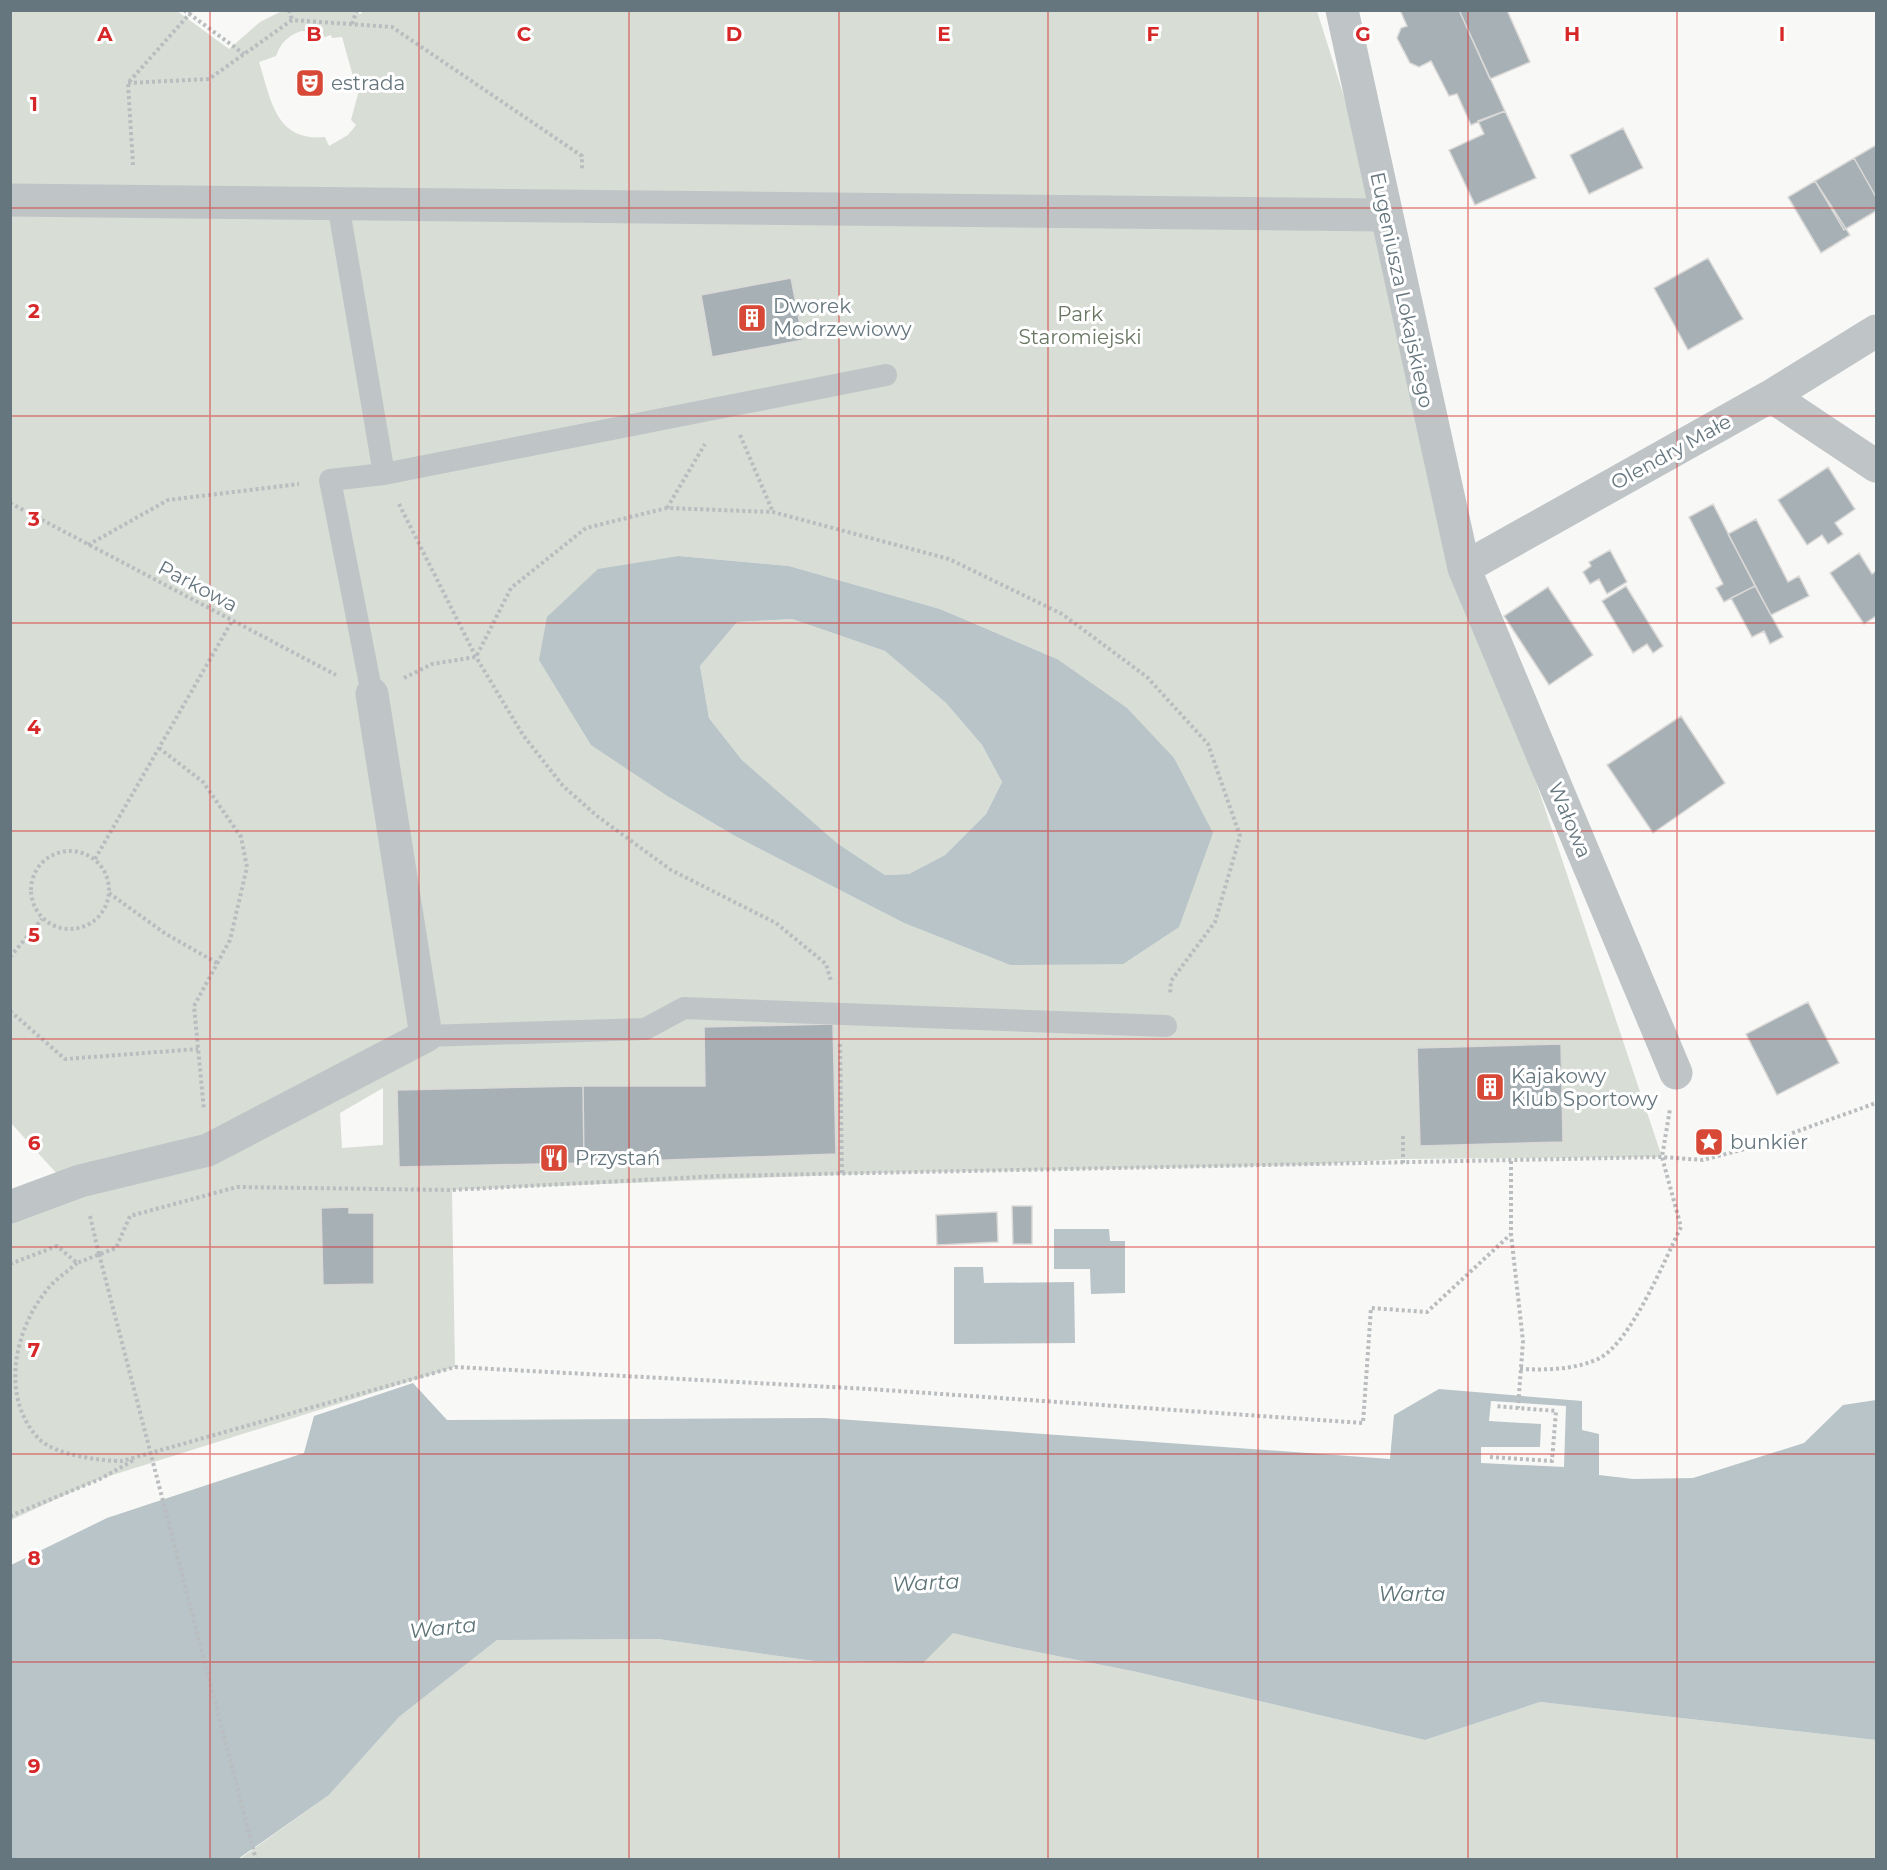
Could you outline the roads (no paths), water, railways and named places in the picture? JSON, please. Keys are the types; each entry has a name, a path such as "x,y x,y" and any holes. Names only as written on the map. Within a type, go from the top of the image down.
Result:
{"street":[{"name":"Eugeniusza Lokajskiego","path":"1342,10 1464,568"},
{"path":"10,200 1385,215"},
{"name":"Olendry Małe","path":"1464,568 1771,396 1876,331"},
{"path":"1771,396 1876,466"},
{"name":"Wałowa","path":"1464,568 1676,1072"},
{"path":"10,1207 80,1181 207,1150 426,1036 372,694"}],"lane":[{"path":"338,204 384,474"},
{"path":"372,694 330,480 384,474 886,375"},
{"path":"426,1036 645,1029 684,1008 1166,1026"}],"water":[{"path":"679,556 789,566 940,609 1057,659 1127,708 1174,758 1213,833 1179,927 1123,964 1010,965 904,923 735,836 669,797 591,745 539,660 547,617 598,569","holes":["792,619 885,651 946,703 982,745 1002,782 986,814 945,855 909,874 885,875 837,843 742,760 709,718 700,666 737,622"]},
{"path":"1054,1229 1109,1229 1110,1241 1125,1241 1125,1293 1091,1294 1090,1269 1054,1269"},
{"path":"954,1267 983,1267 984,1283 1074,1282 1075,1343 954,1344"},
{"name":"Warta","path":"413,1383 447,1420 824,1418 1390,1459 1394,1415 1439,1389 1582,1401 1582,1430 1599,1434 1599,1475 1633,1479 1693,1478 1804,1443 1843,1405 1876,1400 1876,1740 1540,1702 1425,1740 1137,1672 953,1633 923,1663 814,1661 658,1639 497,1640 399,1717 329,1795 238,1859 11,1860 11,1565 107,1518 304,1453 314,1416"}],"place":[{"name":"estrada","path":"310,83"},
{"name":"Dworek Modrzewiowy","path":"752,318"},
{"name":"Kajakowy Klub Sportowy","path":"1490,1087"},
{"name":"bunkier","path":"1709,1142"},
{"name":"Przystań","path":"554,1158"}],"park label":[{"name":"Park Staromiejski","path":"1080,326"}]}
